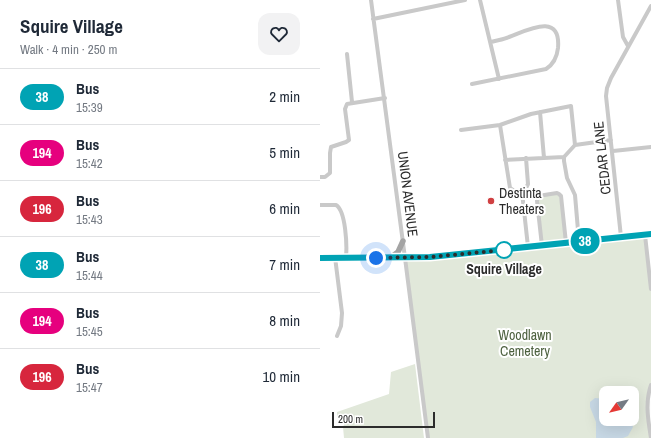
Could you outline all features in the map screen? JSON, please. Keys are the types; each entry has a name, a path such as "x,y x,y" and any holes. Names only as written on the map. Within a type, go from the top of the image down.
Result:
{"main road":[{"path":"320,258 430,257 648,234"},
{"path":"390,258 398,252 403,241"}],"street":[{"name":"UNION AVENUE","path":"371,0 406,258 428,438"},
{"path":"373,18 465,0"},
{"path":"480,0 499,79"},
{"path":"618,0 623,37 628,46"},
{"name":"CEDAR LANE","path":"621,237 606,96 607,88 628,46 651,6"},
{"path":"472,84 540,71 549,67 557,55 557,34 550,26 530,29 507,38 491,42"},
{"path":"347,54 352,102"},
{"path":"320,177 326,177 330,173 330,153 332,147 348,140 347,104 385,98"},
{"path":"462,130 500,125 521,116 570,106 575,145"},
{"path":"540,112 544,158"},
{"path":"500,125 510,188 518,193 522,192 528,184 526,158"},
{"path":"505,160 564,157 575,145 611,140"},
{"path":"613,151 651,147"},
{"path":"564,157 567,178 575,195 579,242"},
{"path":"522,192 528,247"},
{"path":"542,246 537,201 538,196 541,194 557,193 561,196 566,243"},
{"path":"320,205 336,205 340,209 347,243 346,257"},
{"path":"648,234 651,289"},
{"path":"335,257 342,312 337,336"},
{"path":"651,385 648,392 647,404 651,438"}],"green space":[{"name":"Woodlawn Cemetery","path":"559,194 566,243 645,235 651,291 651,385 648,392 651,438 427,438 405,258 542,246 537,197"},
{"path":"415,364 424,438 344,438 343,427 345,422 337,417 337,412 389,394 391,372"}],"water":[{"path":"595,398 599,398 599,426 633,426 628,436 623,438 596,438 596,422 590,407 590,402"}],"bus line":[{"name":"38","path":"320,258 430,257 651,234"}],"place":[{"name":"Destinta Theaters","path":"491,201"},
{"name":"Squire Village","path":"504,250"}],"route":[{"path":"376,258 430,257 504,250"}]}
